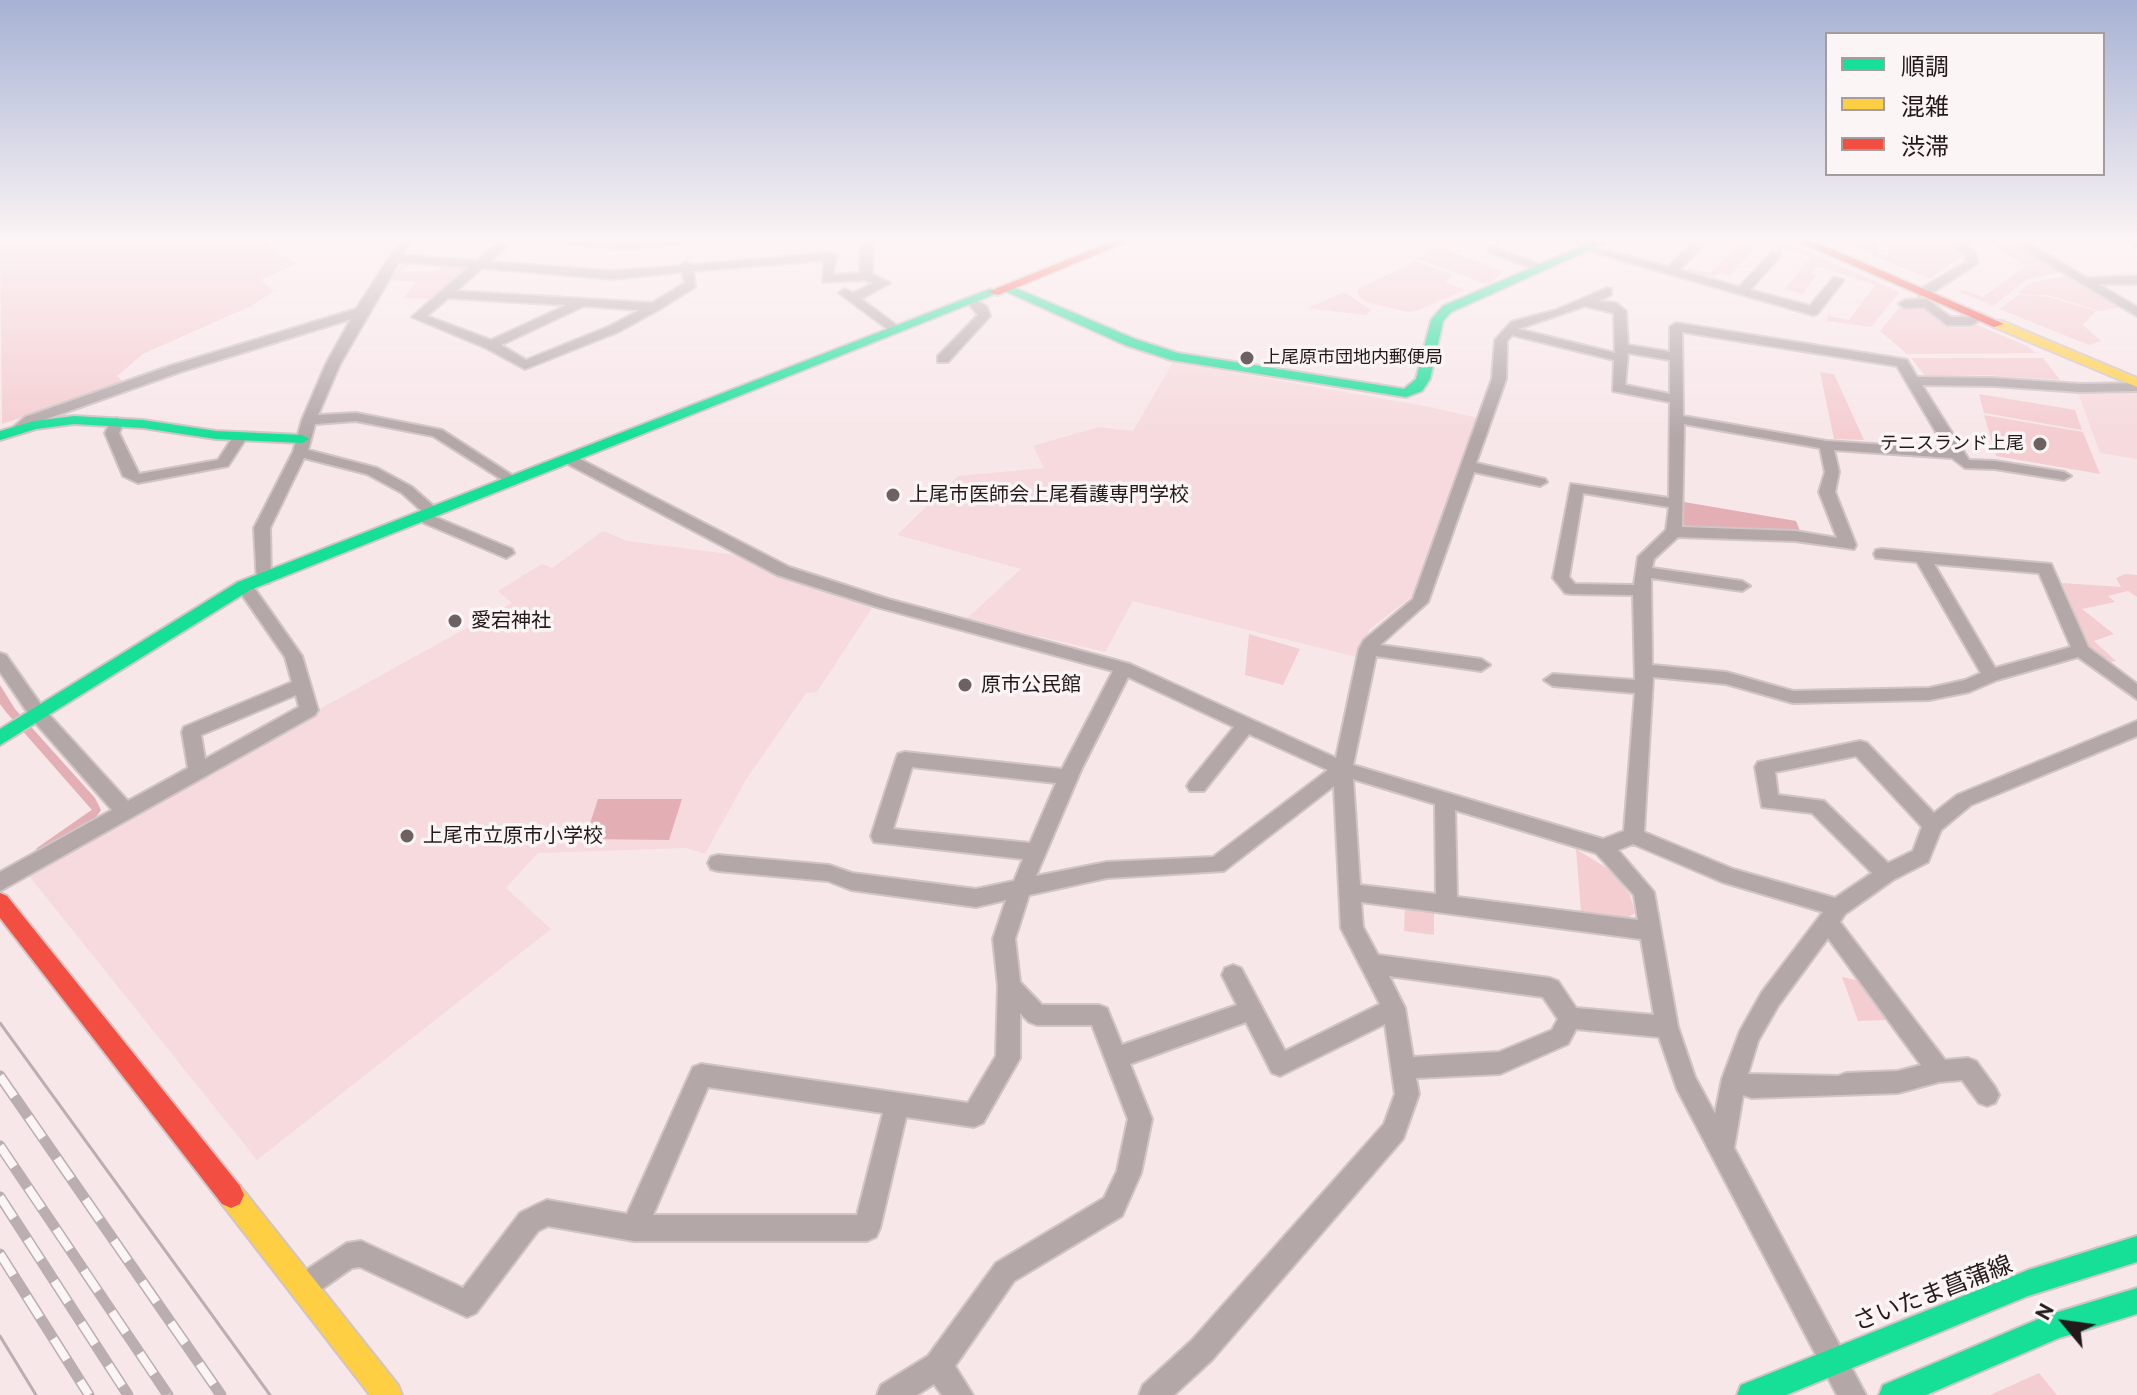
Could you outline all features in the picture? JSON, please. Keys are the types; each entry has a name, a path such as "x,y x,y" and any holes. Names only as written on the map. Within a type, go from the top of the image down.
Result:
{"street":[{"path":"263,579 262,528 301,445 333,364 365,306"},
{"path":"432,306 418,317 491,345 525,365 614,329 654,307"},
{"path":"491,345 575,306"},
{"path":"638,306 654,307"},
{"path":"863,306 897,330"},
{"path":"4,735 244,586 959,306"},
{"path":"943,359 984,316 978,306"},
{"path":"1046,306 1130,342 1176,357 1406,393 1417,388 1423,379 1437,320 1454,306"},
{"path":"1153,1395 1202,1350 1394,1131 1407,1094 1404,1068 1394,1008 1352,928 1343,769 1368,649 1420,602 1499,379 1501,340 1515,325 1575,306"},
{"path":"1612,306 1620,311 1618,388 1678,400"},
{"path":"1796,306 1813,311 1817,306"},
{"path":"1930,306 1947,321 1971,321 1980,317"},
{"path":"1958,306 2137,385"},
{"path":"1965,306 2137,375"},
{"path":"9,433 30,420 175,369 361,312"},
{"path":"1634,836 1644,678 1641,590 1646,557 1674,532 1677,504 1676,327 1902,363 1965,464 1995,465 2064,476"},
{"path":"1510,331 1621,353 1677,357"},
{"path":"1913,381 2080,388 2137,385"},
{"path":"309,420 356,417 437,433 514,481"},
{"path":"1678,419 1826,445 1956,454"},
{"path":"9,433 52,422 117,422 301,445 372,471 407,490 427,515 506,553"},
{"path":"117,422 112,433 130,476 138,479 223,463 240,437"},
{"path":"1674,532 1795,536 1848,545 1827,492 1832,472 1826,445"},
{"path":"569,459 783,571 883,603 1124,668 1343,769 1603,847 1644,892 1667,1027 1685,1081 1852,1395"},
{"path":"1468,466 1540,482"},
{"path":"1641,590 1571,589 1561,578 1576,487 1677,504"},
{"path":"1882,554 2045,568 2081,650 2137,693"},
{"path":"1922,557 1991,676"},
{"path":"1644,572 1742,586"},
{"path":"0,882 309,710 293,656 244,586"},
{"path":"1368,649 1481,665"},
{"path":"1553,680 1726,678 1793,697 1929,694 1969,686 1991,676 2081,650"},
{"path":"0,659 38,714 126,812"},
{"path":"634,1228 701,1075 974,1115 1008,1058 1009,986 1004,939 1020,891 1068,777 1124,668"},
{"path":"198,771 191,732 302,685"},
{"path":"1197,786 1246,725"},
{"path":"1721,1149 1734,1079 1748,1038 1770,999 1833,915 1886,874 1921,856 1933,825 1964,800 2137,728"},
{"path":"1886,874 1817,806 1769,802 1765,767 1860,748 1933,825"},
{"path":"1037,852 881,836 905,759 1068,777"},
{"path":"718,863 829,873 851,881 976,898 1107,870 1217,865 1343,769"},
{"path":"1445,802 1447,903"},
{"path":"1603,847 1634,836 1833,915 1939,1071"},
{"path":"1350,892 1652,931"},
{"path":"0,902 388,1395"},
{"path":"1372,964 1550,988 1570,1018"},
{"path":"1233,975 1280,1065 1394,1008"},
{"path":"891,1395 938,1366 1005,1272 1113,1207 1129,1173 1140,1119 1099,1015 1037,1015 1009,986"},
{"path":"1115,1058 1251,1010"},
{"path":"1570,1018 1667,1027"},
{"path":"1404,1068 1500,1063 1560,1037 1570,1018"},
{"path":"1734,1079 1752,1087 1840,1085 1898,1082 1939,1071 1968,1069 1987,1095"},
{"path":"303,1287 347,1256 361,1254 467,1304 529,1222 547,1213 634,1228 867,1228 897,1104"},
{"name":"さいたま菖蒲線","path":"1751,1395 2028,1283 2137,1249"},
{"path":"1893,1395 2058,1325 2137,1301"},
{"path":"938,1366 959,1395"}],"shaded area":[{"path":"1,306 251,306 143,354 117,376 125,383 2,424"},
{"path":"1365,306 1371,310 1366,315 1308,308"},
{"path":"1383,306 1427,306 1408,312"},
{"path":"1859,306 1888,306 1871,327 1827,321 1828,316 1849,320"},
{"path":"1901,306 1933,306 2027,346 2036,353 1907,354 1880,331"},
{"path":"2003,306 2080,306 2096,311 2083,325 2101,341 2089,345 1999,309"},
{"path":"2084,306 2122,307 2100,311"},
{"path":"1911,358 2043,358 2060,380 1984,375 1925,376"},
{"path":"1173,362 1478,418 1415,594 1370,629 1356,657 1133,601 1105,652 966,619 1021,569 897,535 958,476 1044,468 1033,446 1098,427 1133,431"},
{"path":"1820,372 1834,374 1864,440 1834,439"},
{"path":"2137,392 2137,459 2100,453 2078,393"},
{"path":"1979,394 2075,410 2082,430 1984,413"},
{"name":"テニスランド上尾","path":"1984,415 2083,432 2100,474 1996,456"},
{"path":"1684,502 1796,521 1800,531 1690,529 1684,525"},
{"name":"上尾市立原市小学校","path":"603,531 627,541 737,555 761,568 872,608 817,692 806,693 745,781 705,854 687,848 538,853 506,888 551,929 257,1160 29,876 119,825 151,802 512,603 498,591 542,564 552,568"},
{"path":"2125,574 2137,575 2137,597 2128,591 2108,596 2115,602 2082,609 2114,634 2094,641 2116,661 2108,662 2087,645 2062,583 2121,587 2116,578"},
{"path":"1249,634 1300,649 1283,685 1245,675"},
{"path":"0,685 15,709 95,798 101,810 92,823 38,852 84,824 92,810 0,704"},
{"path":"598,799 682,799 669,840 585,839"},
{"path":"1576,849 1613,872 1630,895 1635,913 1628,918 1581,912"},
{"path":"1405,906 1434,910 1434,935 1404,931"},
{"path":"1842,977 1861,981 1887,1020 1858,1021"},
{"path":"2039,1373 2057,1395 1990,1395"}],"waterway":[{"path":"40,850 96,811"}],"tram line":[{"path":"0,1023 270,1395"},
{"path":"0,1336 36,1395"}],"railway":[{"path":"0,1076 221,1395"},
{"path":"0,1146 168,1395"},
{"path":"0,1197 128,1395"},
{"path":"0,1254 89,1395"}],"traffic: fast":[{"path":"0,738 244,586 958,306"},
{"path":"1046,306 1130,342 1176,357 1406,393 1417,388 1423,379 1437,320 1454,306"},
{"path":"0,436 34,425 74,420 143,424 216,435 302,439"},
{"path":"1751,1395 2028,1283 2137,1249"},
{"path":"1893,1395 2058,1325 2137,1301"}],"traffic: slow":[{"path":"1998,324 2137,383"},
{"path":"231,1195 388,1395"}],"traffic: jam":[{"path":"1956,306 1998,324"},
{"path":"0,902 231,1195"}],"place":[{"name":"上尾原市団地内郵便局","path":"1247,358"},
{"name":"テニスランド上尾","path":"2040,444"},
{"name":"上尾市医師会上尾看護専門学校","path":"893,495"},
{"name":"愛宕神社","path":"455,621"},
{"name":"原市公民館","path":"965,685"},
{"name":"上尾市立原市小学校","path":"407,836"}]}
